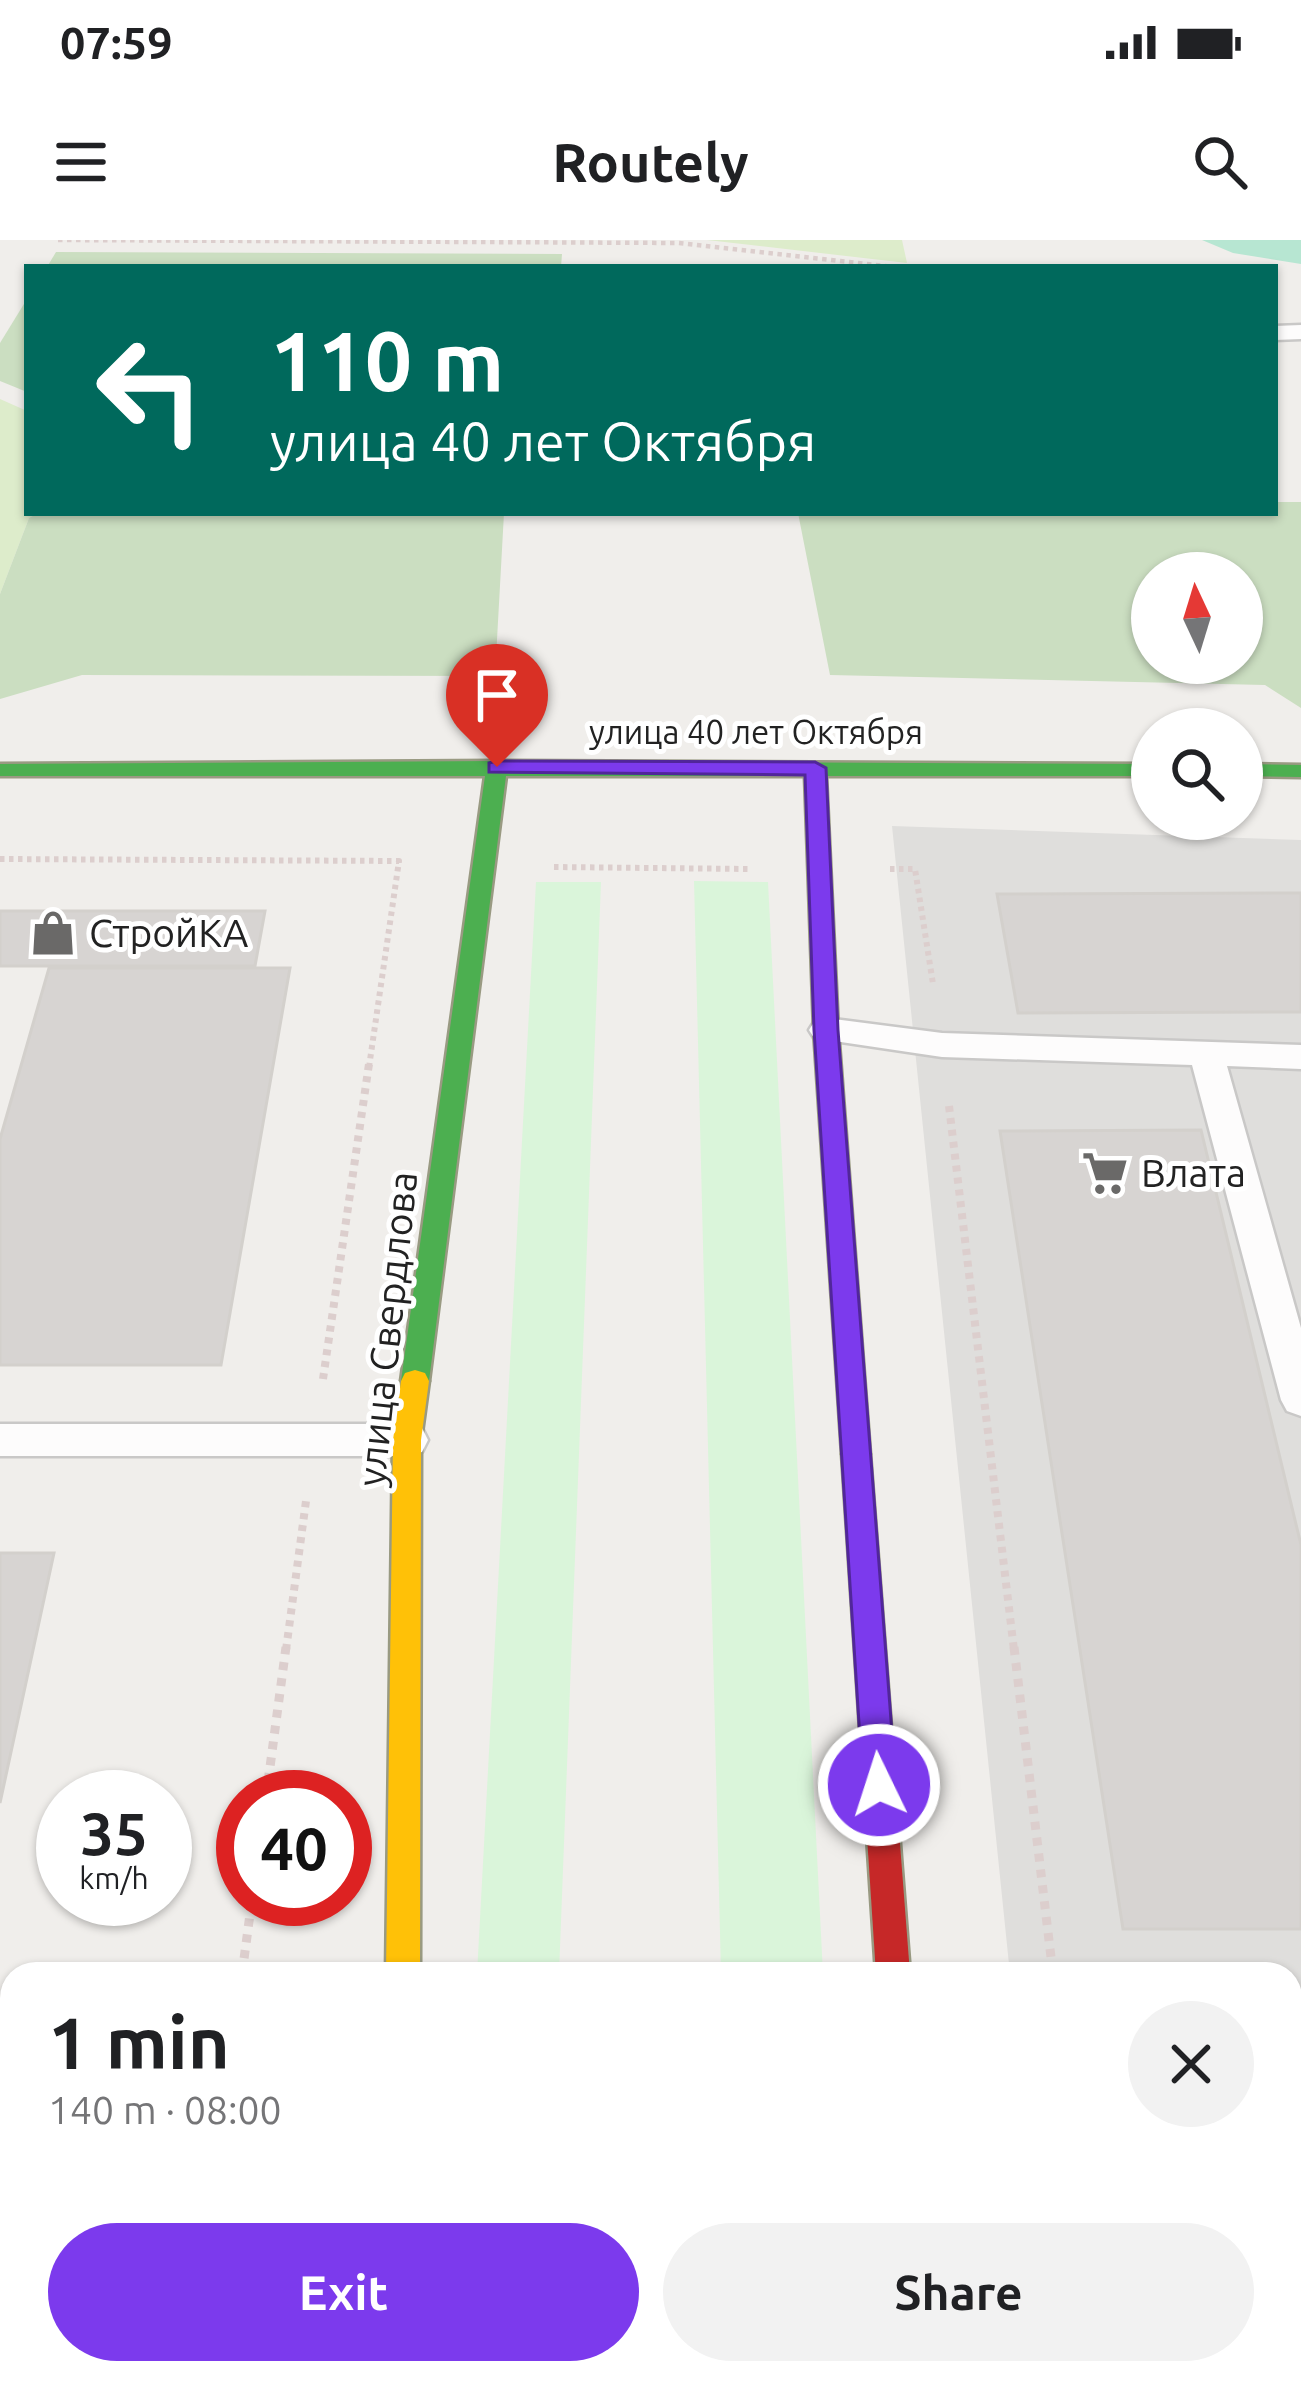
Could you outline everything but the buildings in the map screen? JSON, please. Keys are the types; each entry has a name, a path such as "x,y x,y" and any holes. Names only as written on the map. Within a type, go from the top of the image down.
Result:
{"street":[{"name":"улица Свердлова","path":"404,1962 407,1440 497,767"},
{"path":"815,768 826,1030 892,1962"},
{"name":"улица 40 лет Октября","path":"0,770 1131,770"},
{"path":"1263,770 1301,770"}],"lane":[{"path":"826,1030 942,1045 1301,1057"},
{"path":"1207,1057 1301,1400"},
{"path":"0,1440 407,1440"}],"path":[{"path":"58,240 678,243 866,264"},
{"path":"0,859 399,861 270,1770"},
{"path":"244,1962 248,1926"}],"shaded area":[{"path":"892,826 1131,834 1131,840 1301,840 1301,1962 1009,1962"}],"green space":[{"path":"707,240 902,240 907,263"},
{"path":"1202,240 1301,240 1301,264 1233,253"},
{"path":"56,252 562,254 561,264 49,264"},
{"path":"24,304 24,391 0,381 0,343"},
{"path":"0,399 24,410 24,516 33,516 0,594"},
{"path":"1278,502 1301,502 1301,708 1265,685 1222,684 1263,684 1263,552 1131,552 1131,682 830,675 799,516 1278,516"},
{"path":"504,516 495,676 82,675 0,699 0,594 29,518"},
{"path":"694,881 768,882 822,1962 721,1962"},
{"path":"536,882 601,882 559,1962 478,1962"}],"traffic: fast":[{"path":"415,1381 497,767"},
{"path":"815,768 826,1030 856,1454"},
{"path":"0,770 1131,770"},
{"path":"1263,770 1301,771"}],"traffic: slow":[{"path":"403,1962 407,1440 415,1381"}],"traffic: jam":[{"path":"856,1454 892,1962"}],"place":[{"name":"СтройКА","path":"53,933"},
{"name":"Влата","path":"1105,1173"}],"route":[{"path":"497,767 815,768 826,1030 879,1785"}]}
